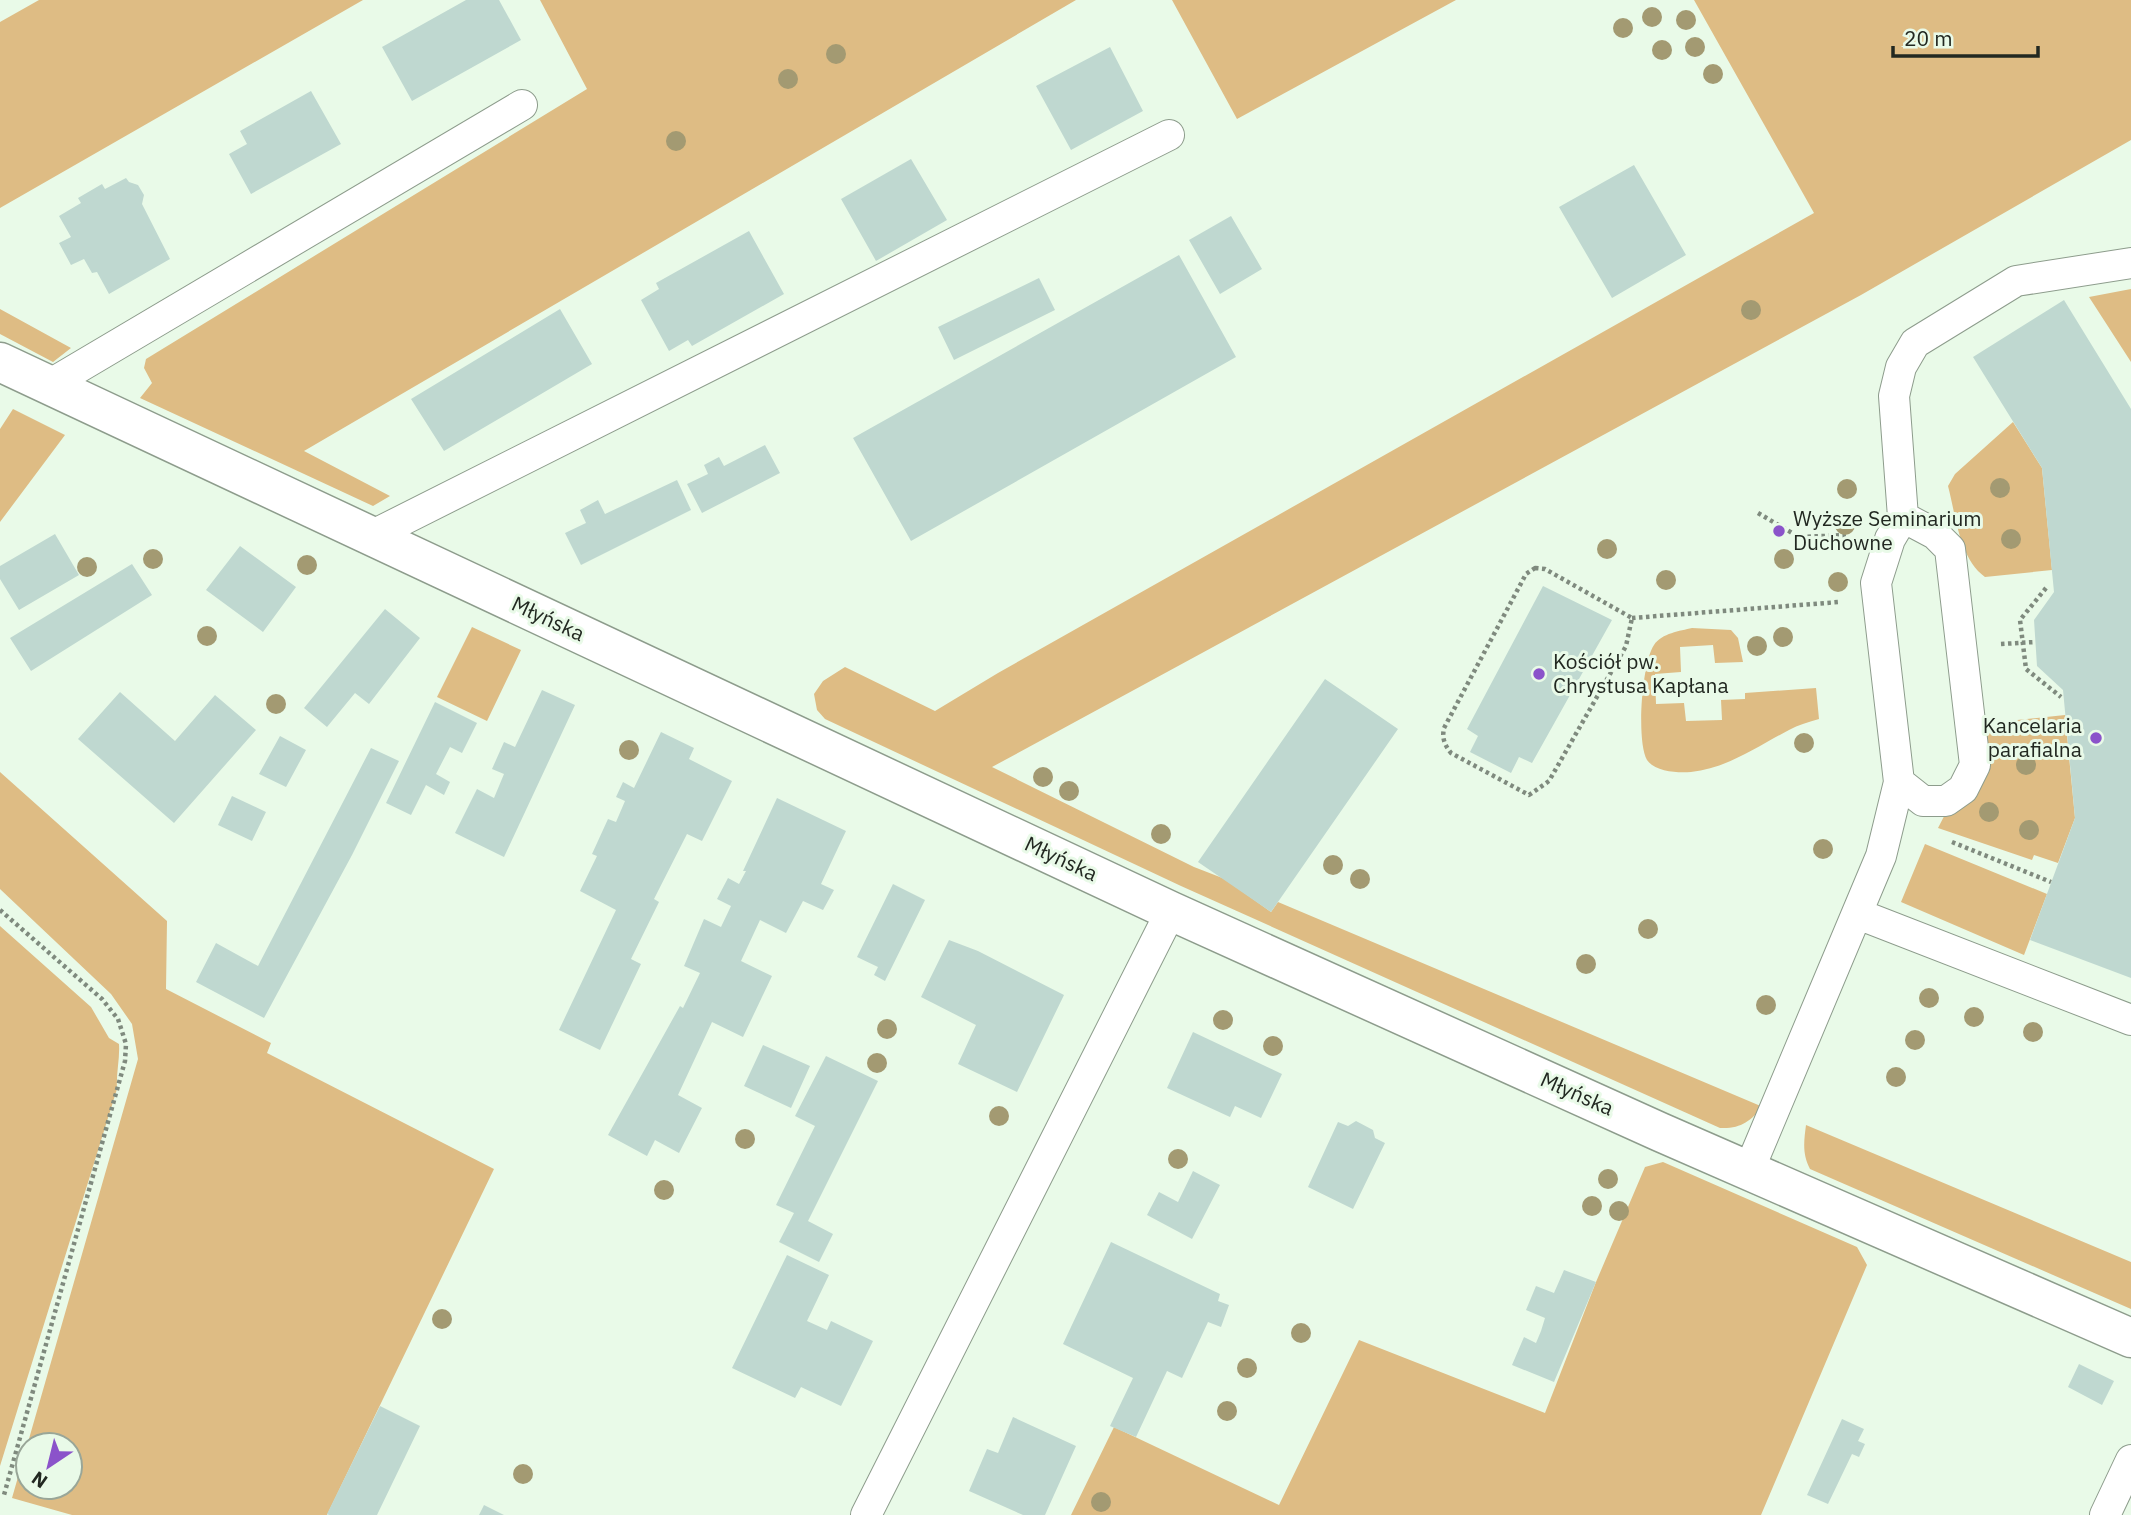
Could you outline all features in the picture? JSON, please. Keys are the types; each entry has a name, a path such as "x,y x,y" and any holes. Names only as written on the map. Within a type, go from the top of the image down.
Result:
{"street":[{"name":"Młyńska","path":"0,362 1171,911 2131,1338"}],"lane":[{"path":"49,385 522,105"},
{"path":"371,536 1169,135"},
{"path":"1749,1170 1881,856 1899,782 1877,583 1890,539 1903,517 1894,396 1901,368 1915,343 2016,281 2131,264"},
{"path":"1899,782 1923,801 1946,801 1963,789 1975,765 1950,550 1935,534 1903,517"},
{"path":"866,1515 1171,911"},
{"path":"1858,914 2131,1020"},
{"path":"2105,1515 2131,1460"}],"path":[{"path":"1758,513 1799,537 1849,535"},
{"path":"1632,618 1626,646 1549,780 1541,788 1529,795 1451,752 1445,745 1442,737 1444,728 1526,574 1535,568 1545,569 1632,618 1879,598"},
{"path":"2046,588 2020,620 2022,643 2026,669 2061,697"},
{"path":"1998,644 2035,642"},
{"path":"1891,817 2052,882"},
{"path":"0,910 102,999 118,1019 126,1044 125,1061 4,1495"}],"shaded area":[{"path":"39,0 363,0 0,208 0,22"},
{"path":"540,0 1076,0 304,451 390,496 373,506 140,398 152,383 144,368 146,359 587,89"},
{"path":"1172,0 1456,0 1237,119"},
{"path":"1694,0 2131,0 2131,140 1861,295 992,767 1194,867 1225,879 1271,912 1278,902 1763,1107 1744,1123 1727,1128 1720,1128 1181,886 825,719 817,710 814,694 823,681 845,667 935,711 1814,213"},
{"path":"2131,289 2131,362 2089,297"},
{"path":"0,309 71,348 53,362 0,334"},
{"path":"13,409 65,435 0,522 0,429"},
{"path":"2013,422 2042,468 2052,570 1985,577 1976,569 1964,548 1948,486 1955,474"},
{"path":"472,627 521,650 487,721 437,697"},
{"path":"1692,628 1731,630 1738,638 1743,662 1715,663 1713,645 1680,647 1681,672 1655,674 1656,704 1684,703 1686,721 1722,720 1721,700 1745,699 1745,693 1816,688 1819,719 1792,728 1730,761 1705,770 1673,772 1655,767 1647,760 1642,736 1646,667 1657,641 1672,633"},
{"path":"2065,715 2075,818 2058,863 2034,855 2032,860 1938,828 1982,743 1998,722"},
{"path":"0,772 167,921 166,989 271,1043 267,1053 494,1169 327,1515 72,1515 23,1501 84,1501 84,1431 31,1431 138,1059 132,1024 111,994 0,889"},
{"path":"1925,844 2047,894 2024,955 1901,902"},
{"path":"0,926 91,1007 109,1038 119,1044 119,1050 117,1089 0,1466"},
{"path":"1806,1125 2131,1262 2131,1309 1810,1169 1804,1142"},
{"path":"1663,1162 1857,1247 1867,1265 1761,1515 1071,1515 1114,1427 1279,1505 1359,1340 1545,1413 1645,1167"}],"building":[{"path":"466,0 499,0 521,40 412,101 382,47"},
{"path":"1110,47 1143,111 1071,150 1036,86"},
{"path":"311,91 341,144 251,194 229,154 247,144 240,131"},
{"path":"911,159 947,220 876,261 841,199"},
{"path":"1634,165 1686,255 1612,298 1559,207"},
{"path":"126,178 138,185 144,195 142,204 170,259 109,294 97,272 92,273 84,259 71,265 59,243 71,237 59,216 81,203 78,198 102,184 105,189"},
{"path":"1231,216 1262,269 1220,294 1189,240"},
{"path":"749,231 784,294 692,346 688,340 669,351 641,300 659,289 656,283"},
{"path":"1179,255 1236,357 911,541 853,438"},
{"path":"1039,278 1055,310 954,360 938,327"},
{"path":"2064,300 2131,409 2131,978 2030,940 2075,818 2063,690 2037,666 2034,620 2054,592 2042,468 1973,357"},
{"path":"560,309 592,364 444,451 411,399"},
{"path":"765,445 780,473 702,513 687,484 708,474 704,465 719,457 724,466"},
{"path":"677,480 691,510 581,565 565,533 586,523 580,510 598,500 605,514"},
{"path":"55,534 79,575 19,610 0,579 0,566"},
{"path":"240,546 296,587 263,632 206,590"},
{"path":"132,564 152,595 31,671 10,638"},
{"name":"Kościół pw. Chrystusa Kapłana","path":"1543,586 1612,620 1532,763 1519,757 1511,773 1470,752 1478,736 1467,729"},
{"path":"385,609 420,638 369,704 355,693 327,727 304,708"},
{"path":"1325,679 1398,729 1271,912 1198,862"},
{"path":"542,690 575,705 504,857 455,833 477,789 494,798 504,774 492,769 504,742 515,747"},
{"path":"120,692 175,741 215,695 256,730 174,823 78,739"},
{"path":"435,702 477,723 462,753 450,747 436,774 450,782 444,795 426,785 411,815 386,803"},
{"path":"661,732 694,748 689,759 732,781 702,841 687,834 654,899 659,902 631,959 641,964 600,1050 559,1030 616,910 580,891 597,856 592,854 608,819 616,822 625,801 616,797 623,782 634,788"},
{"path":"280,736 306,750 286,787 259,774"},
{"path":"371,748 399,761 352,855 264,1018 196,982 216,943 258,966"},
{"path":"232,796 266,812 252,841 218,825"},
{"path":"777,798 846,831 821,884 834,890 823,910 803,901 786,933 760,920 741,961 772,976 743,1037 712,1022 678,1095 702,1108 679,1153 655,1140 647,1156 608,1135 680,1006 683,1008 700,973 684,966 704,919 721,927 731,906 717,899 728,878 739,884"},
{"path":"893,884 925,900 885,981 874,975 878,967 857,957"},
{"path":"949,940 978,951 1064,995 1017,1092 958,1064 976,1025 921,997"},
{"path":"1193,1032 1282,1074 1261,1118 1235,1106 1230,1117 1167,1088"},
{"path":"763,1045 810,1066 791,1108 744,1086"},
{"path":"826,1056 878,1081 808,1221 833,1234 819,1262 779,1242 794,1213 776,1205 815,1126 795,1116"},
{"path":"1356,1121 1373,1130 1375,1138 1385,1143 1353,1209 1308,1187 1338,1122 1348,1126"},
{"path":"1193,1171 1220,1185 1192,1239 1147,1215 1159,1192 1178,1202"},
{"path":"1111,1242 1220,1294 1218,1301 1229,1305 1221,1327 1208,1322 1182,1378 1167,1371 1136,1437 1110,1426 1133,1378 1063,1344"},
{"path":"787,1255 829,1275 807,1321 827,1330 831,1321 873,1341 841,1406 801,1387 795,1398 732,1368"},
{"path":"1564,1270 1596,1282 1554,1382 1512,1365 1524,1337 1536,1343 1545,1318 1526,1310 1536,1286 1554,1293"},
{"path":"2079,1364 2114,1381 2102,1405 2068,1387"},
{"path":"380,1406 420,1426 377,1515 329,1515 327,1514"},
{"path":"1013,1417 1076,1446 1045,1515 1023,1515 969,1491 987,1449 998,1453"},
{"path":"1842,1419 1864,1429 1858,1441 1865,1444 1859,1457 1852,1454 1828,1504 1807,1495"},
{"path":"484,1505 504,1515 479,1515"}],"place":[{"name":"Wyższe Seminarium Duchowne","path":"1779,531"},
{"name":"Kościół pw. Chrystusa Kapłana","path":"1539,674"},
{"name":"Kancelaria parafialna","path":"2096,738"}]}
